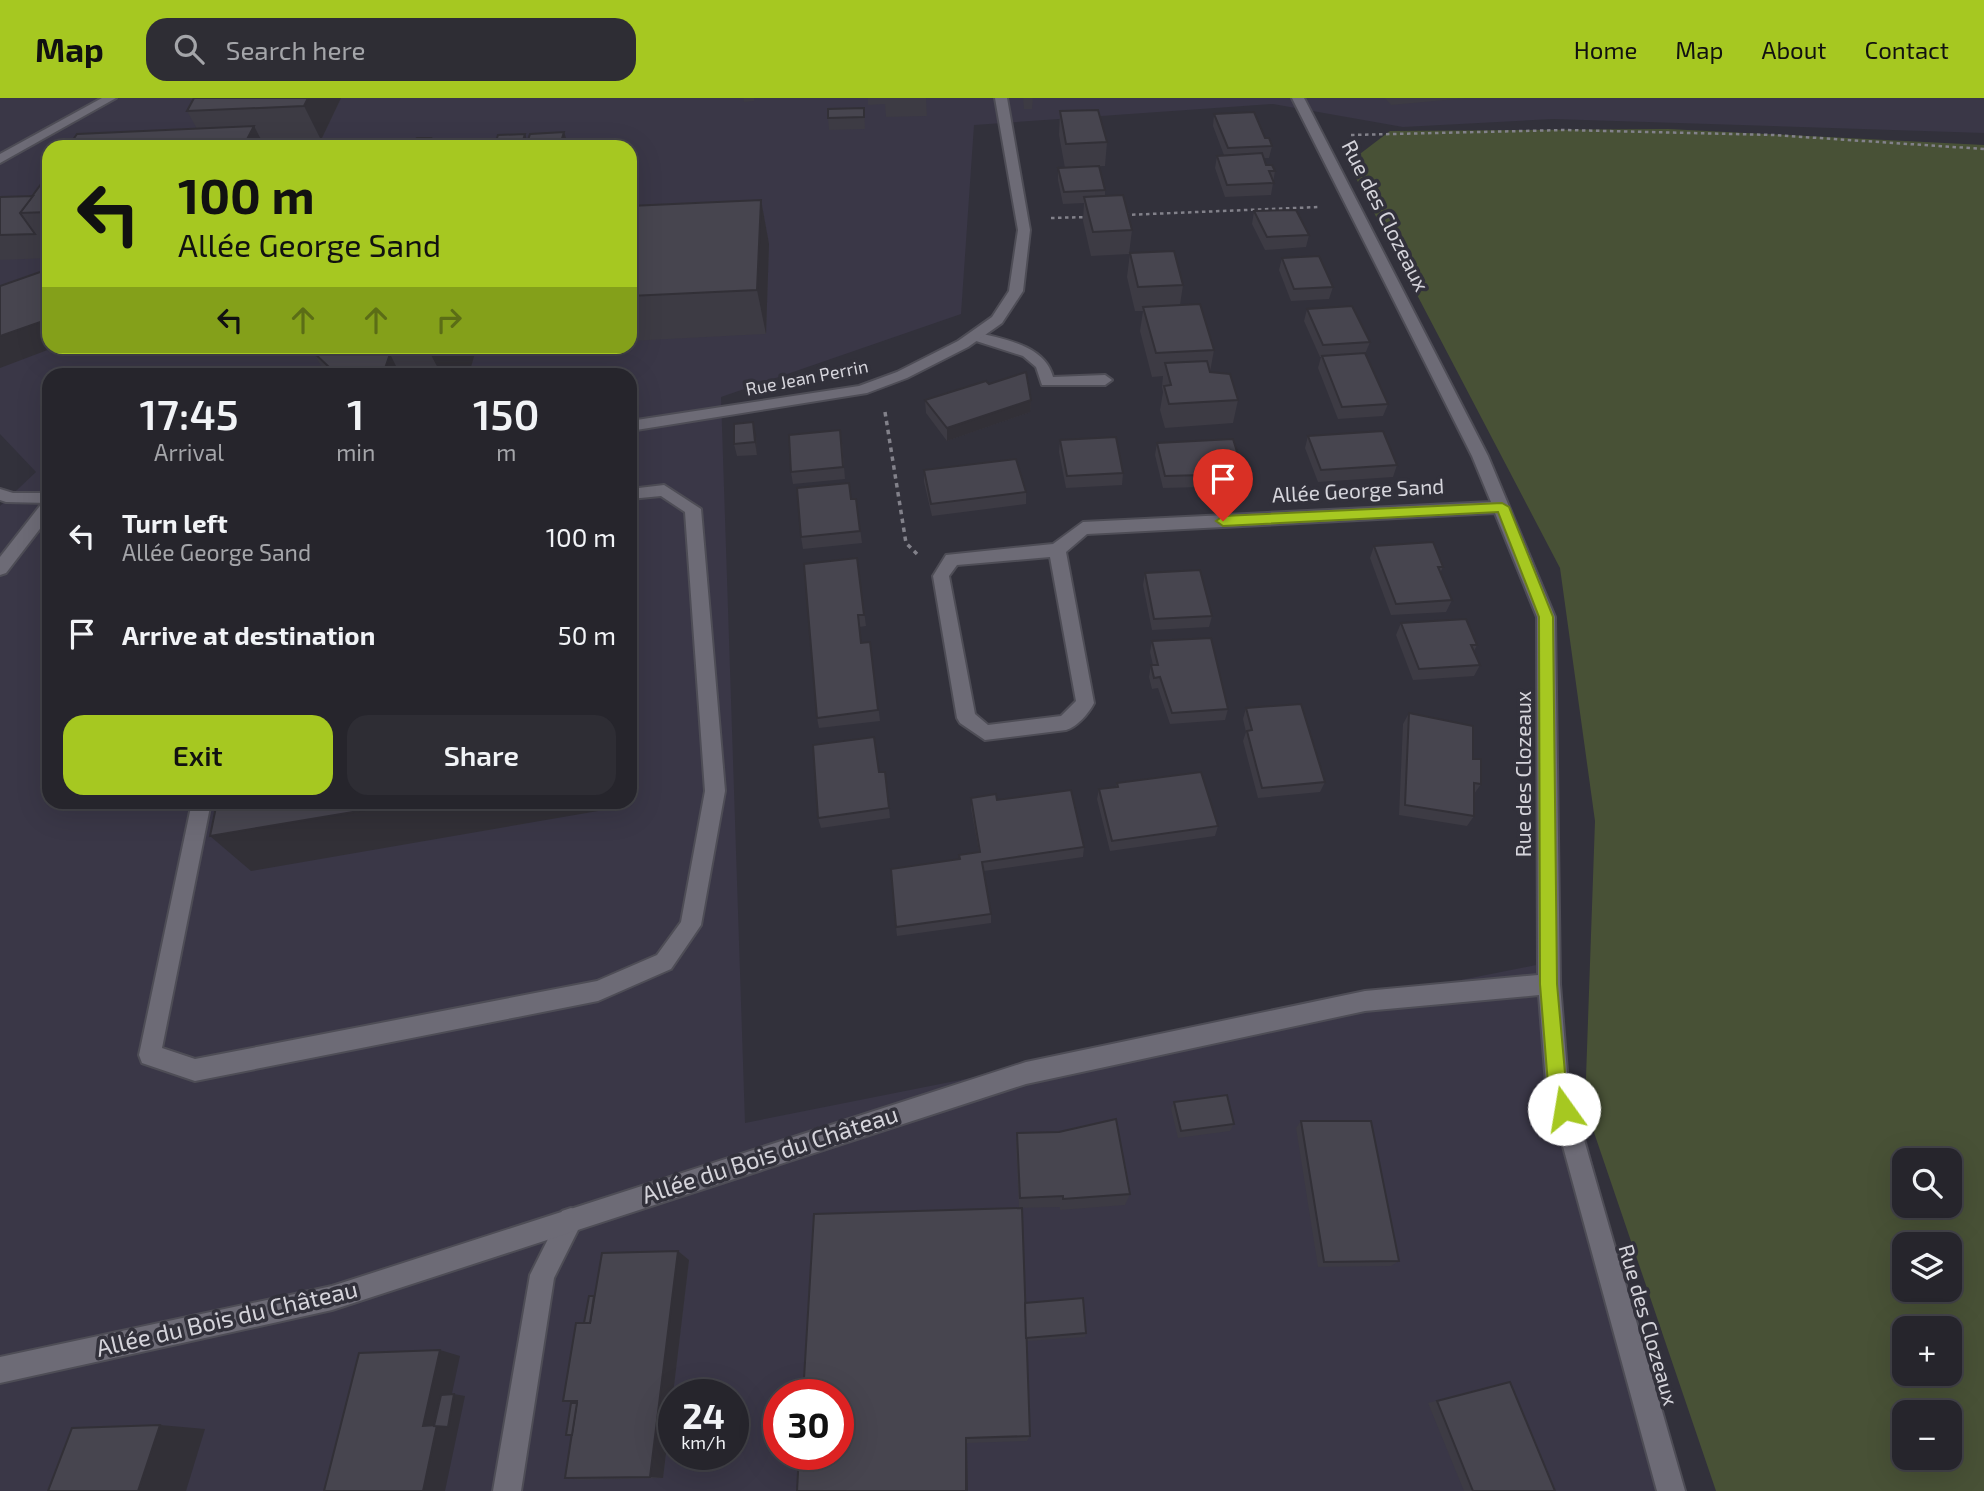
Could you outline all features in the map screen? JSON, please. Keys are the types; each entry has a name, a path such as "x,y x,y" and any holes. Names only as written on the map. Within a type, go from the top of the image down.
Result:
{"street":[{"path":"0,159 110,98"},
{"name":"Rue Jean Perrin","path":"637,425 862,390 963,344 997,320 1016,290 1024,230 1001,98"},
{"name":"Rue des Clozeaux","path":"1298,98 1480,456 1546,617 1549,984 1557,1084 1671,1491"},
{"path":"200,809 150,1055 195,1070 598,992 664,962 691,925 715,791 693,509 664,490 637,493"},
{"path":"0,494 12,498 42,498"},
{"name":"Allée George Sand","path":"1057,550 1083,528 1502,507"},
{"path":"0,569 42,515"},
{"path":"1057,550 1085,703 1066,723 985,733 967,718 940,576 952,559 1057,550"},
{"name":"Allée du Bois du Château","path":"0,1370 332,1298 1026,1073 1365,1000 1549,984"},
{"path":"507,1491 542,1275 571,1220"}],"lane":[{"path":"975,336 1028,353 1043,365 1047,383 1105,380"}],"path":[{"path":"1319,136 1564,130 1773,135 1984,149"},
{"path":"1119,215 1354,206"},
{"path":"1022,219 1091,217"},
{"path":"881,383 906,543 940,576"}],"shaded area":[{"path":"0,98 1984,98 1984,133 1553,119 1403,127 1273,104 974,125 961,314 721,397 745,1123 1541,964 1678,1491 0,1491 0,506 36,472 0,434"}],"green space":[{"path":"1668,129 1984,145 1984,1491 1716,1491 1585,1106 1595,821 1560,568 1348,163 1390,131"}],"building":[{"path":"194,98 308,98 304,106 187,111"},
{"path":"864,108 864,117 828,118 828,109"},
{"path":"1098,110 1107,142 1066,144 1060,111"},
{"path":"1254,112 1265,138 1269,138 1272,146 1228,148 1214,114"},
{"path":"254,126 247,140 73,140 77,134"},
{"path":"564,132 562,140 528,140 530,134"},
{"path":"525,134 523,140 496,140 498,135"},
{"path":"1262,153 1266,165 1272,165 1275,171 1269,171 1274,183 1227,185 1217,156"},
{"path":"1099,166 1105,190 1064,192 1058,168"},
{"path":"42,183 42,212 20,213"},
{"path":"1123,195 1132,230 1093,232 1084,197"},
{"path":"33,196 20,213 35,234 0,235 0,197"},
{"path":"761,200 757,290 637,296 637,206"},
{"path":"1296,210 1309,235 1267,237 1254,211"},
{"path":"1174,251 1183,285 1138,287 1130,253"},
{"path":"1319,256 1333,287 1294,289 1282,258"},
{"path":"42,271 42,321 0,336 0,286"},
{"path":"1200,304 1214,350 1156,353 1143,307"},
{"path":"1352,306 1370,342 1323,345 1307,309"},
{"path":"1365,353 1388,404 1342,407 1322,356"},
{"path":"315,354 390,354 385,368 325,368 328,366"},
{"path":"1207,361 1210,372 1230,374 1238,400 1169,404 1164,386 1171,385 1165,363"},
{"path":"1026,372 1031,400 947,428 925,400 986,381 989,384"},
{"path":"753,422 755,442 734,444 734,424"},
{"path":"840,430 843,467 791,472 789,435"},
{"path":"1383,431 1397,465 1321,470 1308,436"},
{"path":"1116,437 1123,473 1067,476 1060,440"},
{"path":"1233,439 1244,474 1165,476 1157,443"},
{"path":"1016,459 1026,492 931,504 924,470"},
{"path":"849,483 851,499 856,499 860,531 801,537 797,488"},
{"path":"1433,542 1443,567 1438,567 1452,600 1396,604 1374,546"},
{"path":"857,558 864,615 858,615 861,643 870,642 878,710 817,718 804,564"},
{"path":"1200,570 1212,616 1154,619 1145,573"},
{"path":"1466,619 1477,645 1471,645 1480,665 1419,669 1401,623"},
{"path":"1211,638 1228,709 1172,713 1160,677 1154,678 1151,665 1158,665 1152,641"},
{"path":"1301,704 1325,782 1262,788 1247,731 1252,730 1246,708"},
{"path":"1409,713 1473,726 1473,759 1481,759 1481,784 1474,783 1474,816 1405,805"},
{"path":"874,737 879,772 885,772 889,808 818,818 813,745"},
{"path":"1201,772 1218,826 1112,841 1099,789 1118,787 1117,783"},
{"path":"1071,790 1084,847 982,862 991,914 896,927 891,869 960,859 959,855 980,852 971,798 996,794 997,800"},
{"path":"216,809 371,809 210,836"},
{"path":"1227,1095 1234,1124 1181,1131 1174,1102"},
{"path":"1116,1119 1130,1194 1063,1199 1063,1196 1020,1198 1017,1133 1059,1132"},
{"path":"1301,1121 1371,1121 1399,1261 1324,1262"},
{"path":"1022,1208 1030,1436 966,1438 966,1491 797,1491 798,1470 854,1470 854,1379 804,1379 814,1214"},
{"path":"678,1251 662,1379 658,1379 658,1412 650,1477 565,1478 577,1401 563,1401 576,1323 590,1323 602,1253"},
{"path":"589,1296 594,1296 590,1323 584,1323"},
{"path":"1083,1298 1086,1333 1026,1338 1025,1303"},
{"path":"440,1350 423,1426 437,1425 423,1491 324,1491 359,1353"},
{"path":"1510,1382 1555,1491 1473,1491 1437,1401"},
{"path":"454,1394 448,1427 434,1426 441,1395"},
{"path":"571,1403 577,1403 572,1435 566,1435"},
{"path":"160,1425 138,1491 48,1491 72,1428"}],"route":[{"path":"1223,521 1502,507 1546,617 1549,984 1557,1084 1564,1109"}]}
